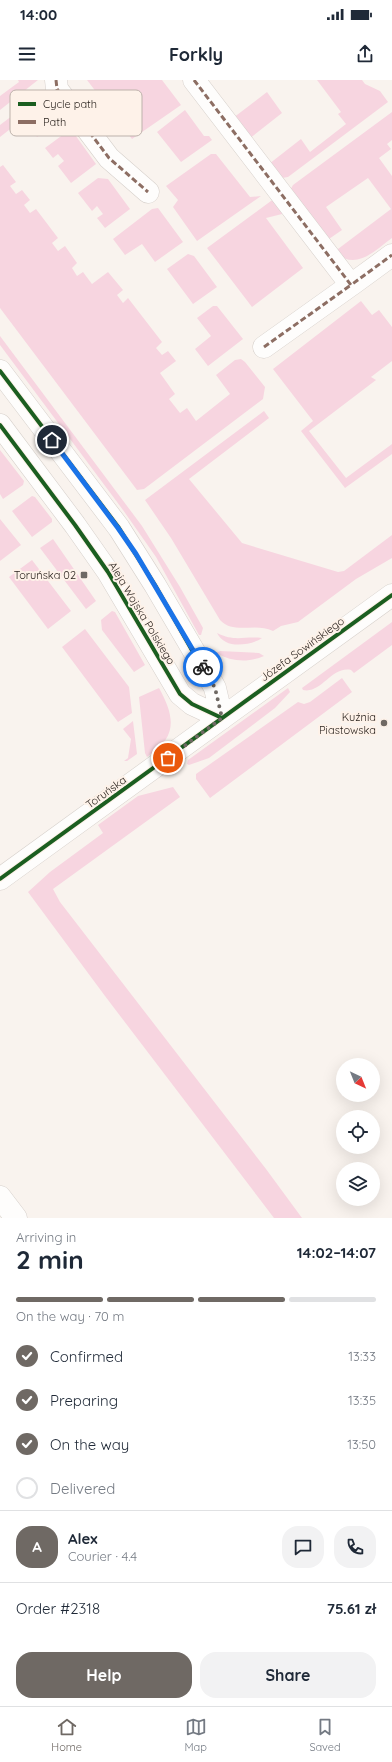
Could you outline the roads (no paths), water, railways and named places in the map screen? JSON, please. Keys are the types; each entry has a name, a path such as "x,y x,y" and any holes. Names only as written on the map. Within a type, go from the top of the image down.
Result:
{"street":[{"path":"56,80 58,90"},
{"path":"194,80 351,285"},
{"path":"92,136 109,158 148,192"},
{"path":"264,346 392,255"},
{"path":"0,371 136,554 215,688 222,718"},
{"name":"Aleja Wojska Polskiego","path":"0,425 75,525 108,572 180,694 192,704 222,718"},
{"name":"Józefa Sowińskiego","path":"222,718 392,595"},
{"name":"Toruńska","path":"0,879 222,718"},
{"path":"0,1197 16,1218"}],"place":[{"name":"Toruńska 02","path":"84,575"},
{"name":"Kuźnia Piastowska","path":"384,723"}]}
